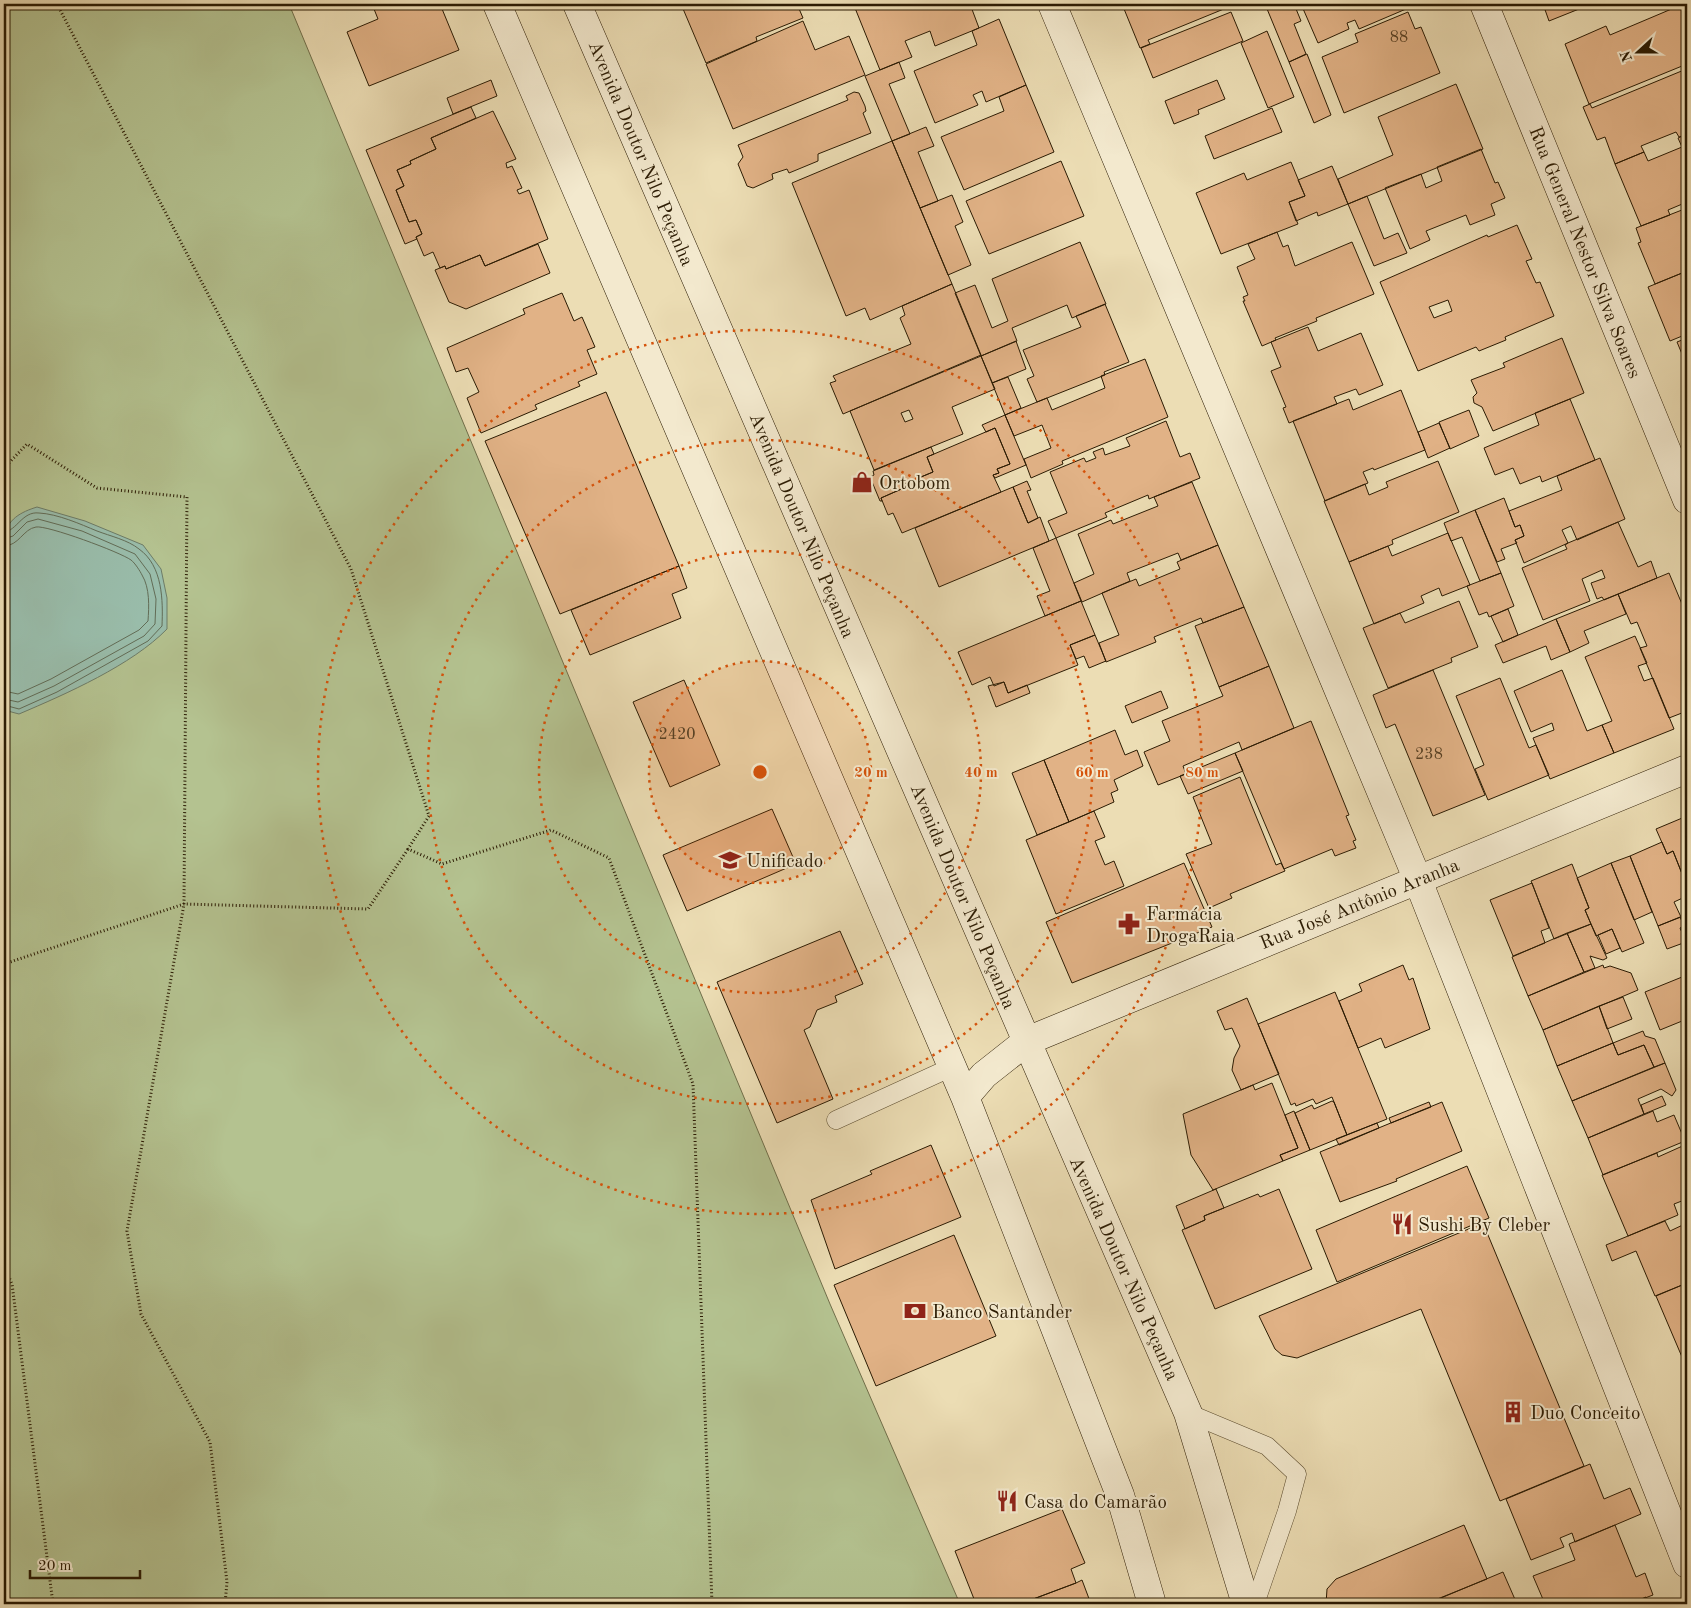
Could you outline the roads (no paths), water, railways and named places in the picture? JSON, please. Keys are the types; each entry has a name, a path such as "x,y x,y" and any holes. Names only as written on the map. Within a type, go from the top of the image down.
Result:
{"main road":[{"path":"497,4 952,1067 1120,1495 1152,1604"},
{"name":"Avenida Doutor Nilo Peçanha","path":"577,4 1188,1413 1246,1604"},
{"path":"1052,4 1417,878 1687,1564"},
{"name":"Rua General Nestor Silva Soares","path":"1484,4 1687,500"},
{"name":"Rua José Antônio Aranha","path":"964,1097 984,1075 1027,1041 1417,878 1687,769"}],"lane":[{"path":"836,1120 952,1067"},
{"path":"1188,1413 1267,1446 1297,1474 1287,1510 1255,1604"}],"water":[{"path":"37,507 85,521 143,545 161,569 167,598 167,629 136,655 98,678 19,714 4,710 4,538 8,526 16,517"}],"place":[{"name":"Ortobom","path":"862,482"},
{"name":"Unificado","path":"730,860"},
{"name":"Farmácia DrogaRaia","path":"1129,924"},
{"name":"Sushi By Cleber","path":"1402,1224"},
{"name":"Banco Santander","path":"915,1311"},
{"name":"Duo Conceito","path":"1513,1412"},
{"name":"Casa do Camarão","path":"1007,1501"}]}
